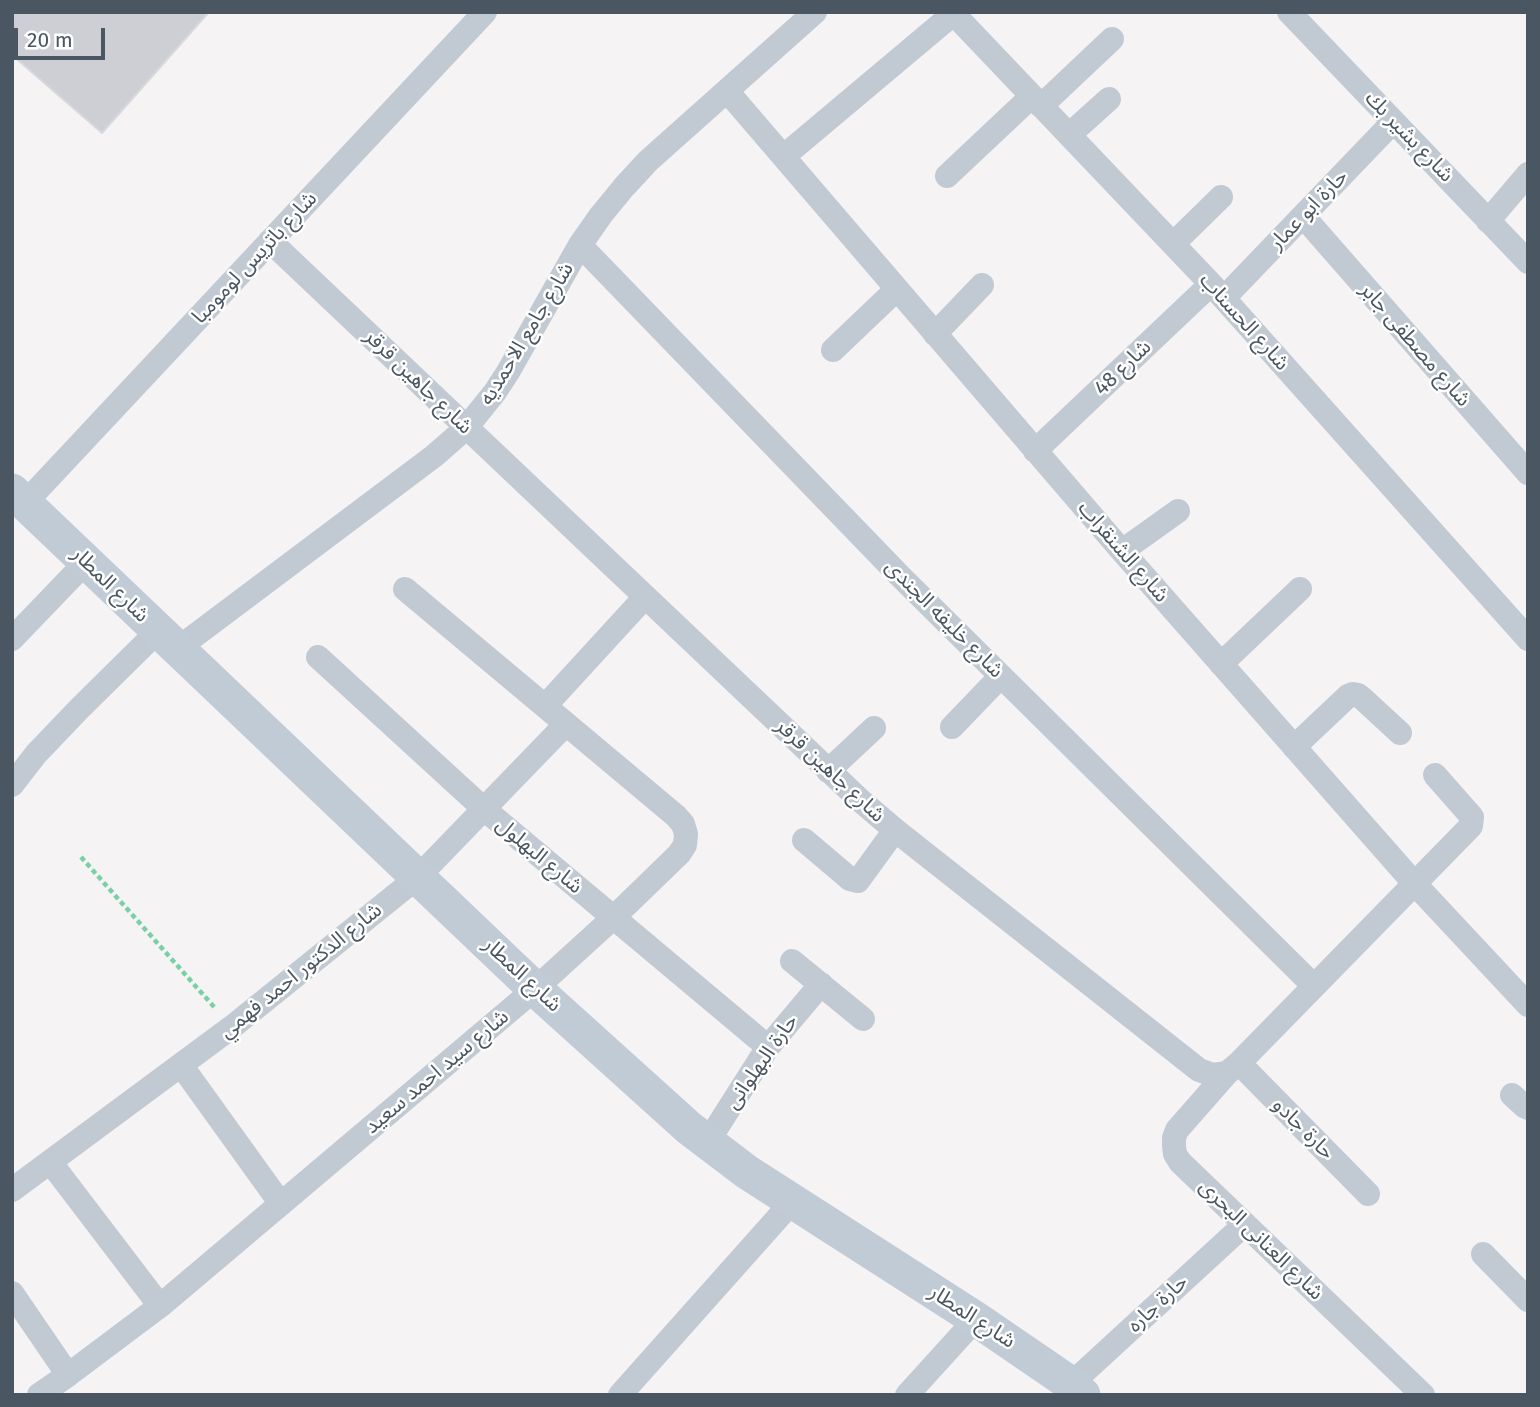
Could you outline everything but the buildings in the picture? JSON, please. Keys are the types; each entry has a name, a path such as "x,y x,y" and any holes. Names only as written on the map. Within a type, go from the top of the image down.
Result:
{"street":[{"name":"شارع باتريس لومومبا","path":"18,497 270,242 485,12"},
{"name":"شارع جامع الاحمديه","path":"12,785 36,754 79,709 168,640 435,456 466,428 508,372 580,245 601,215 648,161 815,12"},
{"name":"شارع بشير بك","path":"1289,12 1528,262"},
{"name":"شارع الحسناب","path":"952,13 1217,291 1528,639"},
{"path":"784,156 952,13"},
{"path":"947,176 1112,38"},
{"name":"شارع الشنقراب","path":"727,91 1221,664 1414,883 1526,1000"},
{"path":"1069,135 1108,99"},
{"name":"حارة ابو عمار","path":"1217,291 1303,216 1393,122"},
{"path":"1488,221 1528,174"},
{"path":"1173,244 1221,197"},
{"name":"شارع مصطفى جابر","path":"1303,216 1528,473"},
{"name":"شارع جاهين قرقر","path":"270,242 828,771 895,830 1199,1070 1213,1075 1233,1068"},
{"name":"شارع خليفه الجندى","path":"580,245 890,566 1314,986"},
{"path":"935,334 982,285"},
{"path":"833,350 897,289"},
{"name":"شارع 48","path":"1035,451 1217,291"},
{"name":"شارع المطار","path":"18,497 535,989 707,1143 792,1202 976,1319 1077,1390"},
{"path":"1122,551 1178,511"},
{"path":"12,639 86,562"},
{"name":"شارع سيد احمد سعيد","path":"39,1395 160,1306 535,989 613,918 685,845 683,824 676,816 405,589"},
{"path":"1221,664 1300,589"},
{"path":"545,706 645,597"},
{"name":"شارع البهلول","path":"318,657 484,809 768,1047"},
{"path":"951,727 1001,676"},
{"path":"1294,747 1353,694 1362,698 1400,733"},
{"name":"شارع الدكتور احمد فهمي","path":"12,1190 232,1027 418,877 566,724"},
{"path":"828,771 874,728"},
{"path":"1233,1068 1472,823 1472,817 1435,775"},
{"path":"804,840 850,879 858,881 895,830"},
{"path":"792,961 863,1019"},
{"name":"حارة البهلوانى","path":"707,1143 768,1047 821,985"},
{"path":"181,1066 281,1204"},
{"name":"حارة جادو","path":"1233,1068 1368,1194"},
{"name":"شارع العنانى البحرى","path":"1233,1068 1177,1130 1175,1154 1180,1162 1420,1394"},
{"path":"51,1163 160,1306"},
{"path":"620,1395 792,1202"},
{"name":"حارة جاره","path":"1077,1390 1245,1224"},
{"path":"1483,1254 1528,1300"},
{"path":"12,1293 68,1375"},
{"path":"907,1395 976,1319"}],"path":[{"path":"81,857 232,1027"}]}
